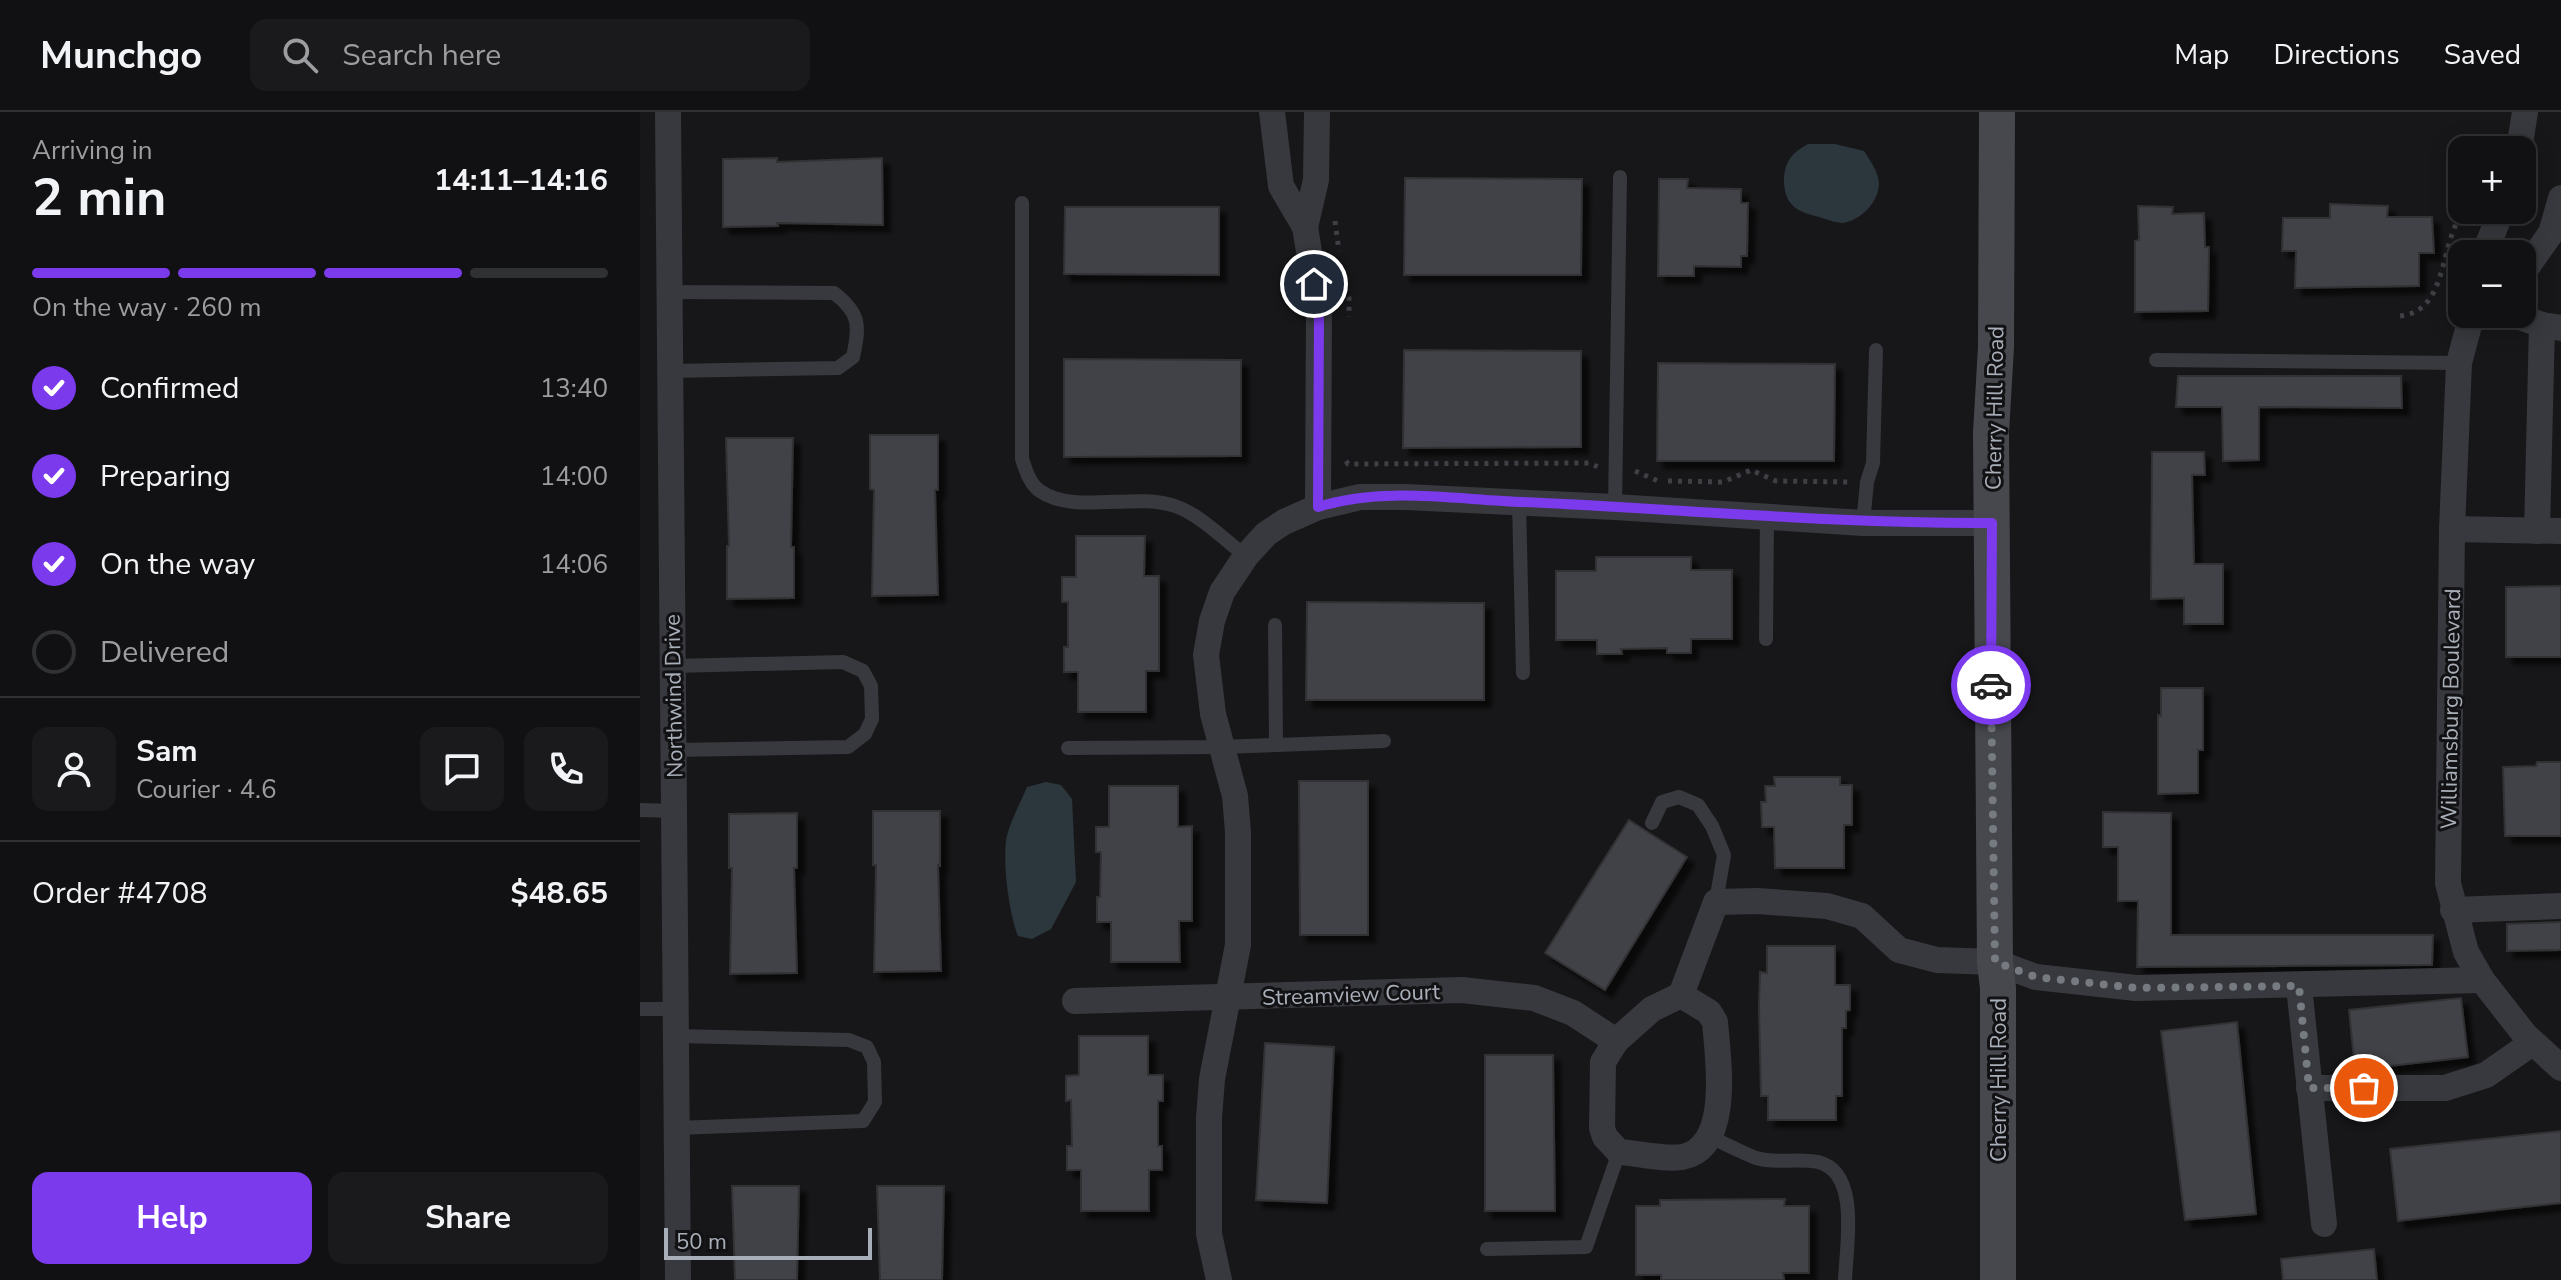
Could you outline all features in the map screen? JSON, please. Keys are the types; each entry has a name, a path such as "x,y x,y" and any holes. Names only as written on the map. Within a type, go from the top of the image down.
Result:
{"main road":[{"name":"Cherry Hill Road","path":"1997,112 1996,347 1991,433 1991,657 1995,962 1998,988 1998,1280"}],"street":[{"name":"Northwind Drive","path":"668,112 678,1280"},
{"path":"1272,112 1281,186 1305,227 1319,312 1318,507"},
{"path":"1305,227 1316,180 1317,112"},
{"path":"2521,136 2525,112"},
{"path":"2536,258 2551,233 2561,198"},
{"path":"2452,529 2549,531 2551,327"},
{"name":"Williamsburg Boulevard","path":"2468,328 2459,363 2452,529 2448,883 2466,952 2482,980 2532,1043 2561,1068"},
{"path":"1219,1280 1209,1234 1209,1118 1212,1079 1238,945 1238,832 1235,796 1207,682 1206,655 1212,621 1222,592 1246,556 1266,534 1318,507 1360,497 1519,502 1863,523 1992,523"},
{"path":"1681,995 1709,1012 1715,1022 1717,1115 1711,1137 1698,1152 1680,1157 1619,1152 1605,1137 1602,1128 1603,1062 1616,1041 1652,1009 1681,995 1716,902 1770,901 1827,906 1862,916 1899,950 1937,960 1995,962 2036,977 2136,988 2482,980"},
{"path":"2453,910 2561,906"},
{"path":"2299,986 2324,1224"},
{"name":"Streamview Court","path":"1075,1001 1462,990 1534,998 1573,1013 1616,1041"},
{"path":"2309,1088 2445,1088 2486,1075 2532,1043"}],"lane":[{"path":"1615,507 1620,177"},
{"path":"1022,203 1022,459 1028,477 1039,491 1061,500 1143,500 1177,507 1246,556"},
{"path":"669,292 834,293 852,307 859,331 853,357 838,368 670,371"},
{"path":"1863,523 1867,482 1873,463 1876,350"},
{"path":"2156,360 2459,363"},
{"path":"1519,502 1523,673"},
{"path":"1766,639 1767,515"},
{"path":"1275,625 1276,745"},
{"path":"673,666 843,662 863,671 871,686 872,719 865,734 848,747 673,750"},
{"path":"1068,748 1384,741"},
{"path":"1652,823 1662,802 1679,797 1698,805 1712,826 1724,855 1716,902"},
{"path":"640,810 674,811"},
{"path":"640,1009 675,1009"},
{"path":"676,1036 849,1040 867,1047 874,1062 875,1102 863,1121 676,1128"},
{"path":"1711,1137 1758,1159 1817,1162 1838,1175 1848,1203 1845,1280"},
{"path":"1487,1249 1586,1247 1619,1152"}],"path":[{"path":"1334,209 1339,255"},
{"path":"2400,316 2413,315 2426,306 2433,294 2455,224"},
{"path":"1343,285 1349,298 1349,327"},
{"path":"1343,456 1348,464 1589,463 1616,471 1639,471 1655,481 1723,482 1751,470 1776,481 1853,482"}],"shaded area":[{"path":"1808,144 1835,144 1864,151 1876,171 1879,184 1872,204 1862,214 1850,221 1837,222 1805,213 1790,202 1785,190 1785,169 1793,155"},
{"path":"1046,782 1061,785 1072,799 1076,882 1051,929 1032,939 1018,936 1009,902 1005,851 1012,820 1027,787"}],"building":[{"path":"777,158 777,162 882,158 883,225 777,223 778,226 723,227 723,159"},
{"path":"1405,178 1582,179 1581,275 1404,275"},
{"path":"1659,179 1688,179 1687,188 1741,189 1741,203 1748,203 1747,256 1741,256 1741,267 1694,266 1694,276 1658,276"},
{"path":"2330,204 2388,206 2387,217 2432,217 2434,253 2419,253 2419,286 2295,288 2296,251 2282,251 2283,218 2330,218"},
{"path":"2138,206 2173,207 2172,214 2204,213 2205,247 2209,247 2208,311 2135,312"},
{"path":"1065,207 1219,207 1219,275 1064,274"},
{"path":"1404,350 1581,351 1581,447 1403,448"},
{"path":"1064,359 1241,360 1241,456 1064,457"},
{"path":"1658,363 1835,364 1834,461 1657,461"},
{"path":"2178,376 2401,376 2402,408 2259,407 2259,460 2223,461 2222,407 2176,407"},
{"path":"870,435 938,435 938,490 935,490 938,595 872,596 874,490 870,489"},
{"path":"726,438 793,438 791,547 794,547 794,598 727,599"},
{"path":"2152,452 2204,452 2205,475 2192,475 2194,564 2223,564 2223,624 2184,624 2184,598 2151,599"},
{"path":"1076,536 1145,536 1144,576 1159,576 1159,671 1146,671 1146,712 1078,712 1078,672 1064,672 1064,647 1068,647 1068,602 1062,602 1062,577 1076,577"},
{"path":"1596,557 1691,557 1691,570 1732,570 1732,639 1691,639 1691,653 1667,653 1667,648 1621,649 1622,654 1597,654 1597,640 1556,640 1556,571 1596,571"},
{"path":"2561,586 2561,657 2506,657 2506,587"},
{"path":"1307,602 1484,603 1484,700 1306,700"},
{"path":"2161,688 2203,688 2203,750 2198,750 2198,793 2158,794"},
{"path":"2537,762 2561,762 2561,836 2505,836 2503,767 2536,766"},
{"path":"1774,777 1840,777 1840,785 1852,785 1852,825 1844,825 1844,868 1775,868 1774,827 1762,827 1761,802 1766,802 1765,786 1775,786"},
{"path":"1299,781 1368,781 1368,935 1300,935"},
{"path":"1109,786 1178,786 1178,827 1192,826 1192,921 1179,921 1180,962 1111,962 1111,922 1097,922 1101,852 1096,852 1096,827 1109,827"},
{"path":"873,811 940,811 941,971 874,972 876,865 873,865"},
{"path":"2103,812 2171,813 2171,935 2433,935 2432,965 2137,967 2138,901 2118,901 2118,847 2103,847"},
{"path":"797,813 797,868 794,868 797,973 730,974 732,868 729,868 729,814"},
{"path":"1629,820 1687,857 1605,990 1545,953"},
{"path":"2561,922 2561,950 2507,951 2507,924"},
{"path":"1767,946 1835,946 1835,985 1850,985 1850,1010 1846,1011 1846,1028 1842,1028 1842,1096 1836,1096 1836,1120 1768,1120 1768,1096 1761,1096 1759,1006 1760,972 1767,973"},
{"path":"2461,998 2468,1057 2355,1070 2349,1010"},
{"path":"2237,1022 2256,1214 2185,1220 2161,1031"},
{"path":"1079,1036 1148,1036 1148,1075 1163,1075 1163,1101 1158,1101 1158,1146 1162,1146 1162,1170 1149,1170 1149,1211 1081,1211 1081,1170 1067,1170 1067,1146 1072,1146 1071,1100 1066,1101 1066,1076 1079,1075"},
{"path":"1265,1043 1334,1047 1327,1203 1256,1200"},
{"path":"1485,1055 1553,1055 1555,1211 1485,1211"},
{"path":"2561,1131 2561,1203 2398,1221 2390,1149"},
{"path":"732,1186 799,1186 797,1280 735,1280"},
{"path":"877,1186 944,1186 942,1280 880,1280"},
{"path":"1785,1199 1784,1206 1809,1206 1809,1273 1783,1273 1784,1280 1661,1280 1661,1275 1636,1275 1636,1206 1660,1206 1660,1200"},
{"path":"2374,1249 2377,1280 2283,1280 2281,1259"}],"way so far":[{"path":"1991,685 1995,962 2036,977 2136,988 2299,986 2309,1088 2364,1088"}],"route":[{"path":"1314,284 1319,312 1318,507 1360,497 1406,497 1645,508 1863,523 1992,523 1991,685"}]}
